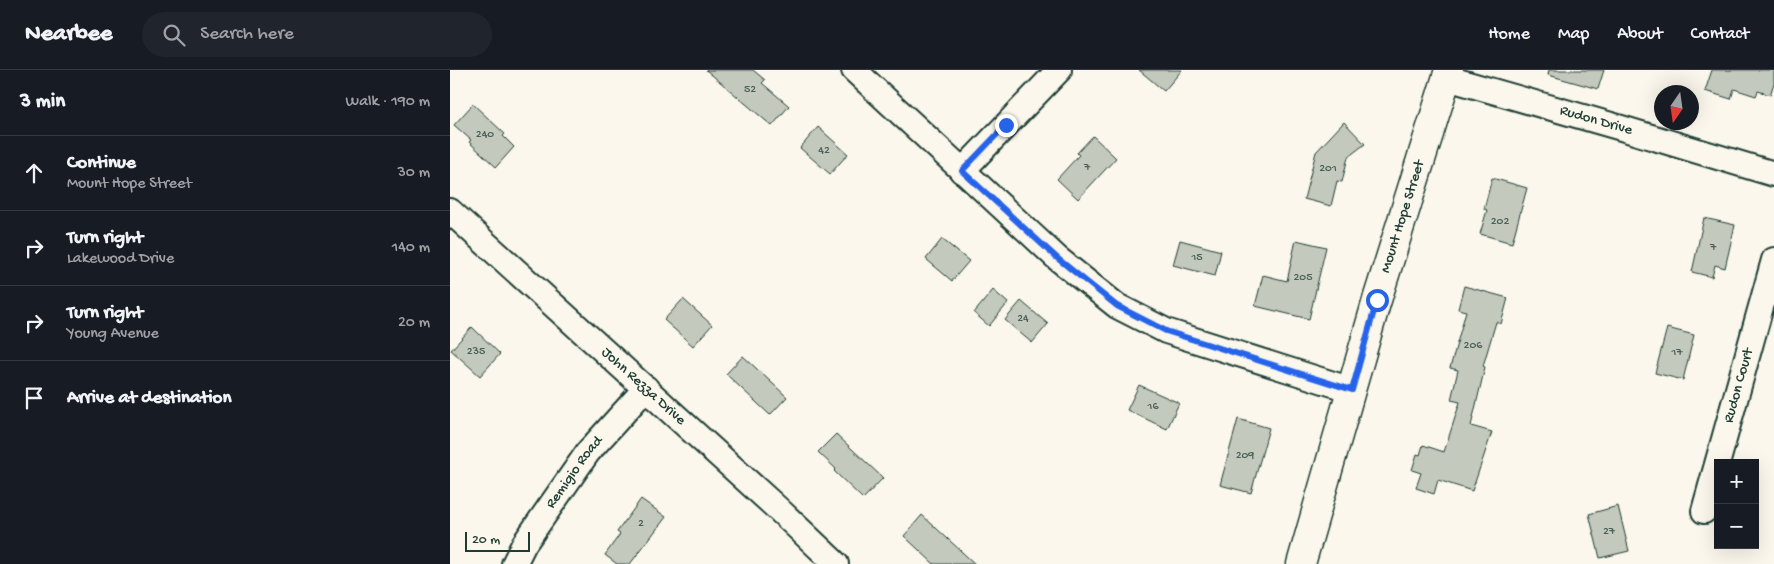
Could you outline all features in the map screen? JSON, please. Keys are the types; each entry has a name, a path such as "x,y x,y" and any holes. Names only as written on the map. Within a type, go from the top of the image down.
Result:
{"street":[{"path":"854,70 1057,258 1117,306 1166,331 1352,390"},
{"path":"962,171 1059,70"},
{"name":"Rudon Drive","path":"1448,74 1774,174"},
{"name":"Mount Hope Street","path":"1301,564 1377,300 1448,74"},
{"name":"John Rezza Drive","path":"450,211 778,508 836,564"},
{"name":"Rudon Court","path":"1704,510 1774,260"},
{"name":"Remigio Road","path":"514,564 524,544 588,452 646,388"}],"building":[{"path":"706,70 753,70 765,80 762,83 789,106 772,126"},
{"path":"1139,70 1182,70 1164,91"},
{"path":"1549,70 1604,70 1598,89 1548,75"},
{"path":"1712,70 1774,70 1774,83 1770,95 1758,91 1756,96 1734,89 1731,99 1705,91"},
{"path":"473,104 505,134 503,136 514,147 496,167 454,125"},
{"path":"1344,122 1365,144 1348,157 1342,182 1337,181 1331,206 1304,199 1316,152"},
{"path":"818,127 848,154 830,174 800,148"},
{"path":"1093,136 1116,158 1078,199 1057,179"},
{"path":"1492,178 1527,188 1512,243 1480,234 1487,210 1484,209"},
{"path":"1704,218 1735,225 1725,268 1715,265 1712,277 1692,272"},
{"path":"942,239 969,261 952,281 926,259"},
{"path":"1180,240 1221,251 1215,276 1173,265"},
{"path":"1296,240 1326,247 1309,319 1255,306 1263,275 1287,281"},
{"path":"1464,286 1508,298 1501,324 1496,322 1483,366 1485,367 1471,426 1492,432 1472,491 1438,480 1434,494 1416,488 1421,473 1412,470 1417,454 1420,455 1423,445 1444,452 1460,402 1451,400 1458,370 1450,368 1466,311 1458,309"},
{"path":"993,290 1008,303 989,326 974,313"},
{"path":"683,299 712,325 693,346 664,320"},
{"path":"1021,301 1048,324 1032,343 1005,320"},
{"path":"472,327 500,354 480,376 451,350"},
{"path":"1667,328 1694,335 1683,380 1655,373"},
{"path":"743,356 787,397 770,415 726,374"},
{"path":"1139,385 1179,403 1167,429 1127,410"},
{"path":"1238,419 1269,428 1251,493 1220,485"},
{"path":"836,434 883,478 863,499 834,471 836,469 818,452"},
{"path":"641,499 666,517 630,564 617,564 605,555 620,534 617,532"},
{"path":"1618,506 1629,551 1600,558 1589,514"},
{"path":"922,515 975,564 934,564 904,536"}],"route":[{"path":"1006,125 962,171 1057,258 1117,306 1166,331 1352,390 1377,300"}]}
